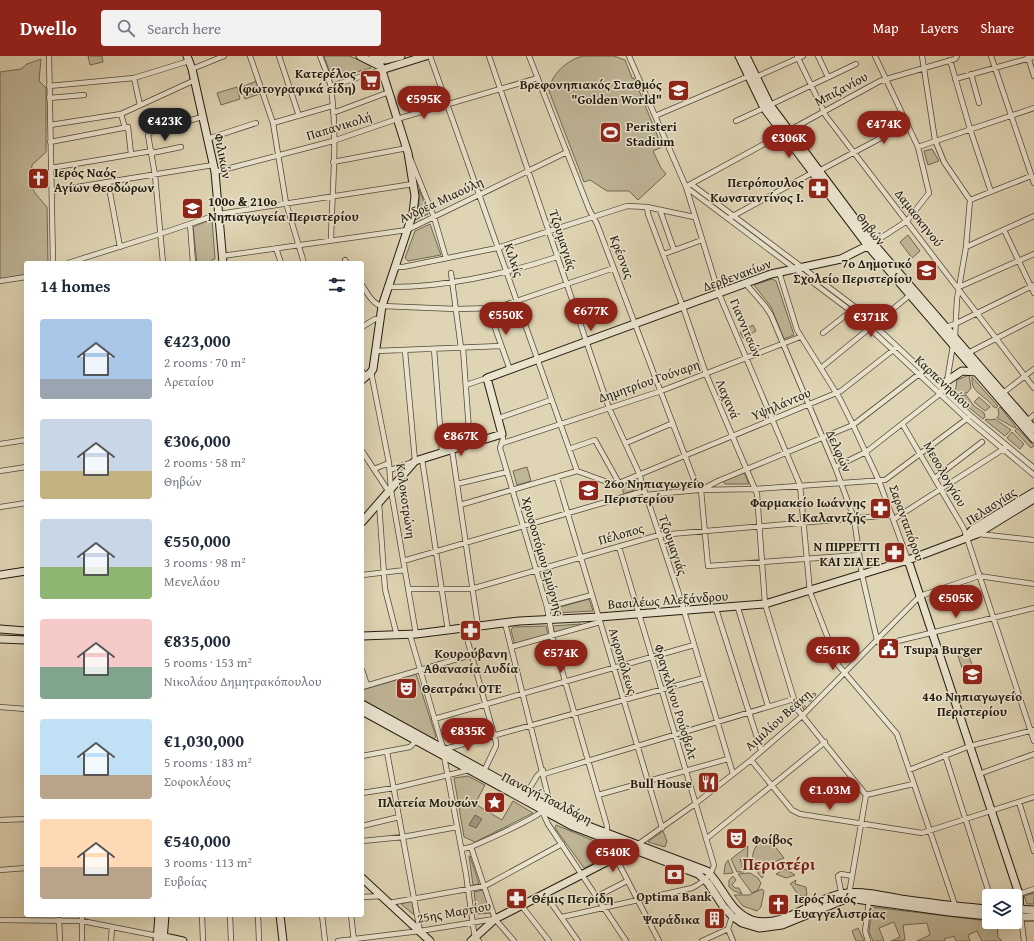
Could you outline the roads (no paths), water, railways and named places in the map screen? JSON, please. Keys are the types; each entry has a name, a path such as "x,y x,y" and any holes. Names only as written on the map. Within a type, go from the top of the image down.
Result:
{"street":[{"path":"49,56 53,261"},
{"path":"192,69 224,56"},
{"path":"250,56 273,123 286,203 303,261"},
{"path":"279,56 299,116"},
{"path":"320,56 331,86 334,141 331,241"},
{"path":"360,56 381,68"},
{"path":"376,57 388,60 400,56"},
{"path":"331,86 381,68 426,56"},
{"name":"Κιλκίς","path":"430,56 577,471"},
{"name":"Τζουμαγιάς","path":"489,56 609,408 626,443 639,476 659,535 694,645 732,774"},
{"name":"Κρέσνας","path":"529,56 589,209 594,217 614,268 699,490 708,566 762,562"},
{"name":"Γιαννιτσών","path":"629,56 686,187 719,294 800,485 810,592 836,659 844,672 897,734 956,910"},
{"name":"Θηβών","path":"739,56 752,77 767,107 870,244 910,295 1034,439"},
{"name":"Θηβών","path":"746,56 752,77"},
{"path":"656,116 797,57 803,56"},
{"path":"818,56 828,78"},
{"name":"Δερβενακίων","path":"466,385 779,272 841,259 870,244 907,221 929,193 918,147 876,56"},
{"path":"922,56 935,140 944,162 970,200 966,247 959,287 955,337"},
{"name":"Μπιζανίου","path":"686,187 785,132 886,79 950,60 957,56"},
{"path":"991,56 1010,116 1034,183"},
{"path":"376,57 381,68 407,150 434,217 446,258"},
{"name":"Δαμασκηνού","path":"797,57 810,86 824,111 959,287 995,338 1034,388"},
{"path":"954,78 995,68 1028,57 1034,57"},
{"path":"1028,57 1034,76"},
{"path":"49,86 134,78 188,59"},
{"name":"Φιλικών","path":"188,59 195,80 215,172 222,260"},
{"path":"950,60 954,78 991,192"},
{"path":"736,121 856,64"},
{"path":"971,74 979,103"},
{"path":"134,78 140,105"},
{"name":"Παπανικολή","path":"215,172 334,141 397,119 538,78"},
{"path":"50,125 121,114 195,80"},
{"path":"332,113 388,92"},
{"path":"49,98 84,95"},
{"path":"273,123 332,106"},
{"path":"918,147 935,140 1034,108"},
{"path":"121,114 124,128"},
{"path":"163,261 155,175 149,133 202,117"},
{"path":"207,139 256,122"},
{"path":"729,219 733,215 907,124"},
{"path":"50,142 128,128 131,154"},
{"path":"51,168 181,147"},
{"path":"333,162 407,150"},
{"path":"365,375 376,351 382,306 414,206 413,184 407,150"},
{"name":"Ανδρέα Μιαούλη","path":"222,260 276,248 407,230 567,152"},
{"path":"52,191 213,165"},
{"path":"970,200 1031,176"},
{"path":"108,182 120,247"},
{"path":"74,261 219,214 413,184"},
{"name":"Καρπενησίου","path":"692,184 733,215 851,311 872,326"},
{"name":"Καρπενησίου","path":"686,187 798,268 855,307 872,326 921,373 1004,450 1034,475"},
{"path":"393,268 497,248 627,206 647,207 694,217"},
{"name":"Λαχανά","path":"647,207 648,214 664,254 706,374 755,489 765,604 797,709 866,795"},
{"path":"660,210 674,250"},
{"path":"966,247 1034,216"},
{"path":"190,224 193,261"},
{"path":"1004,230 1018,261 1032,286 1034,293"},
{"path":"664,254 702,240"},
{"name":"Θηβών","path":"870,244 955,337 1034,429"},
{"path":"276,248 280,261"},
{"path":"959,287 1034,254"},
{"path":"387,287 411,288 506,272 557,257"},
{"path":"364,288 373,301 377,305 382,306 456,309 488,308 517,302 614,268"},
{"name":"Σαρανταπόρου","path":"779,272 800,337 836,393 879,480 908,560 970,746 1015,889"},
{"path":"451,273 462,348 470,444"},
{"path":"0,281 24,277"},
{"name":"Δελφών","path":"746,284 769,311 841,481 854,518 862,575 877,640"},
{"path":"946,327 1032,286"},
{"path":"821,368 910,295"},
{"path":"488,308 510,370"},
{"path":"823,333 851,311"},
{"path":"364,326 375,319 380,319"},
{"path":"968,353 1034,319"},
{"name":"Δημητρίου Γούναρη","path":"503,443 661,391 800,337"},
{"path":"835,467 866,452 903,425 942,392 947,381 953,345"},
{"path":"376,351 434,350 501,346"},
{"name":"Υψηλάντου","path":"619,483 808,406 836,393 862,376 895,348"},
{"path":"434,350 442,453"},
{"path":"405,351 419,460 436,552 448,631"},
{"path":"1003,393 1034,369"},
{"path":"947,381 962,371 976,372"},
{"path":"699,490 853,425 921,373"},
{"name":"Κολοκοτρώνη","path":"365,375 389,463 391,490 404,560 413,635 419,670 444,753 462,849 475,940"},
{"name":"Χρυσοστόμου Σμύρνης","path":"487,378 499,418 502,434 503,443 500,448 535,571 547,607 552,636 607,826 607,837 615,857 659,941"},
{"path":"499,418 551,400"},
{"path":"1027,421 1034,415"},
{"path":"404,560 644,493 755,489 841,481 853,482 885,480 968,417"},
{"name":"Καρπενησίου","path":"968,417 1034,468"},
{"path":"626,443 673,423"},
{"name":"Μεσολογγίου","path":"903,425 964,529 1032,730 1034,741"},
{"path":"390,470 502,434"},
{"path":"0,444 24,440"},
{"path":"569,449 595,440 619,483"},
{"path":"935,478 982,442"},
{"path":"893,517 942,490 1004,450 1007,446"},
{"path":"452,450 471,589 478,626"},
{"path":"364,454 387,489 391,490"},
{"path":"364,520 419,460"},
{"path":"374,469 389,463"},
{"path":"0,471 24,467"},
{"path":"460,505 577,471 610,482 619,483"},
{"path":"457,484 507,472"},
{"name":"Ακροπόλεως","path":"557,478 662,828"},
{"name":"Πελασγίας","path":"966,537 973,529 1034,492"},
{"name":"Πελασγίας","path":"966,537 977,534 1034,499"},
{"path":"0,507 24,503"},
{"path":"379,503 384,572 388,603 397,636"},
{"name":"Πέλοπος","path":"408,589 471,589 659,535 854,518 893,517"},
{"path":"977,534 1034,540"},
{"name":"Βασιλέως Αλεξάνδρου","path":"364,636 413,635 478,626 548,619 599,619 638,614 738,608 765,604 810,592 908,560 952,545 966,537"},
{"name":"Φραγκλίνου Ρούσβελτ","path":"619,547 685,771 714,862 713,870 707,877"},
{"path":"762,562 859,555"},
{"path":"364,575 405,570"},
{"path":"0,575 24,571"},
{"path":"920,596 979,576 1034,584"},
{"path":"547,607 592,595"},
{"name":"Αιμιλίου Βεάκη","path":"634,847 695,804 751,760 802,716 920,596"},
{"path":"738,608 768,706"},
{"path":"877,640 881,645 1034,608"},
{"path":"716,609 762,750"},
{"name":"Βασιλέως Αλεξάνδρου","path":"511,647 552,636 599,619"},
{"path":"462,849 471,847 545,809 550,804 532,725 505,623"},
{"path":"464,628 496,746 482,774"},
{"path":"0,629 24,631"},
{"path":"0,639 24,640"},
{"path":"434,719 694,645"},
{"path":"364,686 471,655"},
{"path":"444,753 532,725 704,678"},
{"path":"524,797 536,776 543,772 588,761 794,699"},
{"path":"0,707 24,709"},
{"name":"Παναγή Τσαλδάρη","path":"364,710 545,809 586,826 607,837 707,877 735,909 745,917 759,922 782,918 846,896 982,915"},
{"path":"909,770 970,746 1032,730"},
{"path":"364,756 410,747 419,739"},
{"path":"706,839 825,742"},
{"path":"387,752 420,931"},
{"name":"Παναγή Τσαλδάρη","path":"444,753 469,770 482,774"},
{"path":"979,774 1034,754"},
{"path":"945,755 988,889"},
{"path":"598,795 728,759"},
{"path":"751,760 792,809 807,816 922,833 1034,797"},
{"path":"364,793 394,788 469,770"},
{"path":"846,896 852,876 866,795 914,784"},
{"path":"1019,802 1034,851"},
{"path":"545,809 548,824 626,941"},
{"path":"364,826 399,817"},
{"path":"0,820 24,819"},
{"path":"364,841 403,837 457,827"},
{"path":"389,902 485,886 562,844"},
{"path":"471,847 495,919 514,941"},
{"name":"25ης Μαρτίου","path":"338,941 420,931 495,919 634,847"},
{"path":"0,870 24,868"},
{"path":"846,896 838,876 841,874 852,876"},
{"path":"562,917 692,888 707,877"},
{"name":"Παναγή Τσαλδάρη","path":"707,877 732,916 742,923 753,926 776,927 846,896 869,901 956,910 982,909"},
{"path":"364,880 430,941"},
{"path":"596,897 627,881"},
{"path":"1022,893 1034,889"},
{"path":"544,893 578,941"},
{"path":"364,897 383,896"},
{"path":"868,941 865,931 869,901"},
{"path":"521,905 549,941"},
{"path":"1022,912 1034,910"},
{"path":"1022,914 1034,917"},
{"path":"732,916 728,929 733,941"},
{"path":"82,917 82,941"},
{"path":"159,917 160,939"},
{"path":"160,939 165,917"},
{"path":"202,917 203,941"},
{"path":"230,917 231,941"},
{"path":"258,917 259,941"},
{"path":"280,917 283,941"},
{"path":"322,917 325,941"},
{"path":"351,917 354,940"},
{"path":"0,920 45,918 82,921 160,939 183,941"},
{"path":"475,940 495,919"},
{"path":"59,920 60,941"},
{"path":"111,941 112,927"},
{"path":"702,941 728,929"},
{"path":"1021,929 1024,941"}],"place":[{"name":"Κατερέλος (φωτογραφικά είδη)","path":"371,80"},
{"name":"Βρεφονηπιακός Σταθμός \"Golden World\"","path":"678,91"},
{"name":"Peristeri Stadium","path":"610,133"},
{"name":"Ιερός Ναός Αγίων Θεοδώρων","path":"38,179"},
{"name":"Πετρόπουλος Κωνσταντίνος Ι.","path":"819,189"},
{"name":"100ο & 210ο Νηπιαγωγεία Περιστερίου","path":"192,208"},
{"name":"7ο Δημοτικό Σχολείο Περιστερίου","path":"927,270"},
{"name":"26ο Νηπιαγωγείο Περιστερίου","path":"588,490"},
{"name":"Φαρμακείο Ιωάννης Κ. Καλαντζής","path":"881,509"},
{"name":"Ν ΠΙΡΡΕΤΤΙ ΚΑΙ ΣΙΑ ΕΕ","path":"895,553"},
{"name":"Κουρούβανη Αθανασία Λυδία","path":"471,631"},
{"name":"Tsupa Burger","path":"888,649"},
{"name":"44ο Νηπιαγωγείο Περιστερίου","path":"972,674"},
{"name":"Θεατράκι ΟΤΕ","path":"407,688"},
{"name":"Bull House","path":"708,783"},
{"name":"Πλατεία Μουσών","path":"494,802"},
{"name":"Φοίβος","path":"737,839"},
{"name":"Optima Bank","path":"674,874"},
{"name":"Θέμις Πετρίδη","path":"517,898"},
{"name":"Ιερός Ναός Ευαγγελιστρίας","path":"779,905"},
{"name":"Ψαράδικα","path":"715,919"}],"district":[{"name":"Περιστέρι","path":"779,863"}]}
